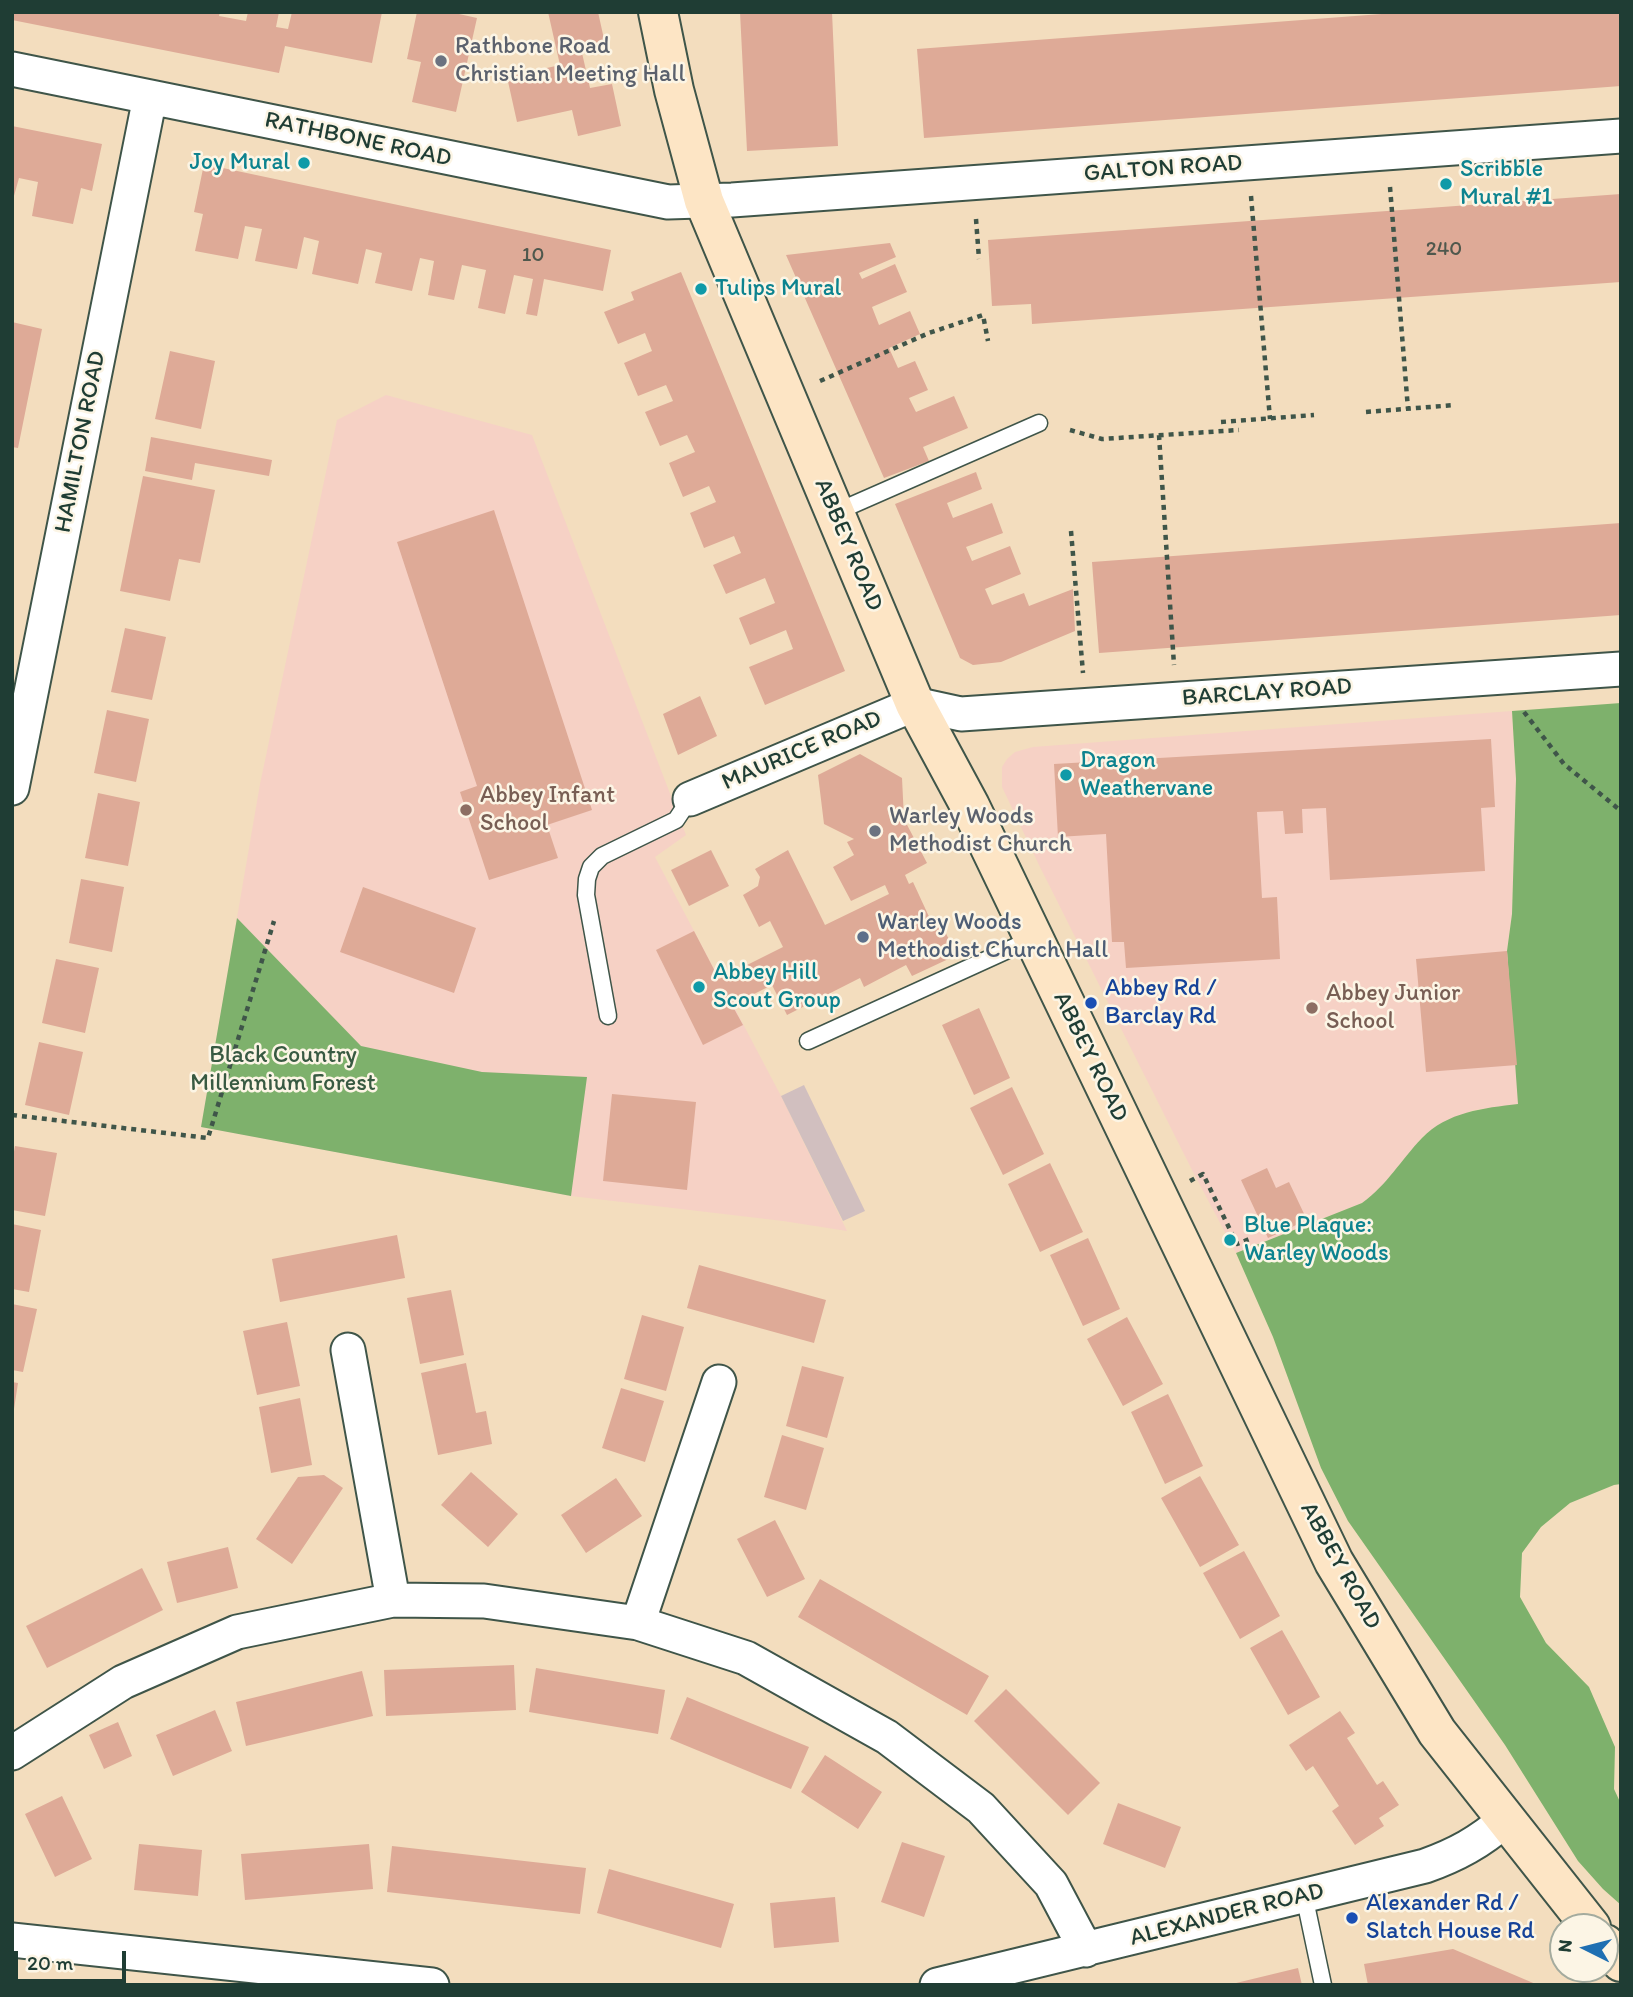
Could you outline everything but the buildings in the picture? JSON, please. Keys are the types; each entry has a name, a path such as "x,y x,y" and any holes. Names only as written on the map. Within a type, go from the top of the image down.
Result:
{"street":[{"name":"ABBEY ROAD","path":"658,12 674,90 704,201 915,704 970,806 1334,1562 1437,1732 1580,1913"},
{"name":"RATHBONE ROAD","path":"12,69 619,193 668,202 704,201"},
{"name":"HAMILTON ROAD","path":"12,788 150,97"},
{"name":"GALTON ROAD","path":"704,201 1621,136"},
{"name":"BARCLAY ROAD","path":"915,704 961,714 1621,668"},
{"name":"MAURICE ROAD","path":"690,799 915,704"},
{"path":"348,1350 393,1600"},
{"path":"638,1623 719,1382"},
{"path":"12,1753 123,1682 237,1632 393,1600 484,1601 638,1623 746,1658 887,1737 981,1808 1051,1884 1086,1950"},
{"name":"ALEXANDER ROAD","path":"937,1985 1425,1866 1457,1855 1485,1838 1505,1820"},
{"path":"12,1940 432,1985"}],"lane":[{"path":"834,513 1039,423"},
{"path":"608,1016 586,895 587,879 592,867 603,856 676,820 690,799"},
{"path":"808,1041 1032,939"},
{"path":"1304,1895 1323,1985"}],"path":[{"path":"1390,181 1408,409"},
{"path":"1251,190 1270,419"},
{"path":"975,209 979,260"},
{"path":"815,383 929,333 983,315 988,341"},
{"path":"1366,412 1455,405"},
{"path":"1221,422 1314,415"},
{"path":"1070,430 1102,439 1239,429"},
{"path":"1158,435 1175,671"},
{"path":"1071,531 1083,677"},
{"path":"1516,702 1564,764 1621,811"},
{"path":"12,1115 208,1138 274,921"},
{"path":"1190,1181 1203,1174 1237,1244 1252,1238"}],"shaded area":[{"name":"Abbey Infant School","path":"386,395 532,435 686,835 655,857 781,1096 847,1231 571,1196 201,1127 260,784 337,420"},
{"name":"Abbey Junior School","path":"1512,711 1516,779 1512,914 1507,951 1519,1105 1473,1110 1437,1126 1423,1136 1378,1191 1362,1203 1236,1253 1039,865 1002,787 1002,767 1015,752 1033,747"},
{"path":"804,1085 865,1211 843,1221 781,1096"}],"green space":[{"path":"1621,703 1621,1484 1570,1503 1541,1527 1522,1553 1520,1597 1546,1643 1589,1687 1615,1747 1614,1789 1621,1804 1621,1905 1578,1861 1505,1745 1348,1521 1321,1468 1273,1337 1236,1253 1362,1203 1387,1180 1422,1138 1443,1122 1479,1110 1518,1104 1507,951 1512,914 1516,779 1512,711"},
{"name":"Black Country Millennium Forest","path":"237,918 361,1046 482,1072 587,1077 571,1196 201,1127"}],"place":[{"name":"Rathbone Road Christian Meeting Hall","path":"441,61"},
{"name":"Joy Mural","path":"304,163"},
{"name":"Scribble Mural #1","path":"1446,184"},
{"name":"Tulips Mural","path":"701,289"},
{"name":"Dragon Weathervane","path":"1066,775"},
{"name":"Abbey Infant School","path":"466,810"},
{"name":"Warley Woods Methodist Church","path":"875,831"},
{"name":"Warley Woods Methodist Church Hall","path":"863,937"},
{"name":"Abbey Hill Scout Group","path":"699,987"},
{"name":"Abbey Rd / Barclay Rd","path":"1091,1003"},
{"name":"Abbey Junior School","path":"1312,1008"},
{"name":"Blue Plaque: Warley Woods","path":"1230,1240"},
{"name":"Alexander Rd / Slatch House Rd","path":"1352,1918"}]}
